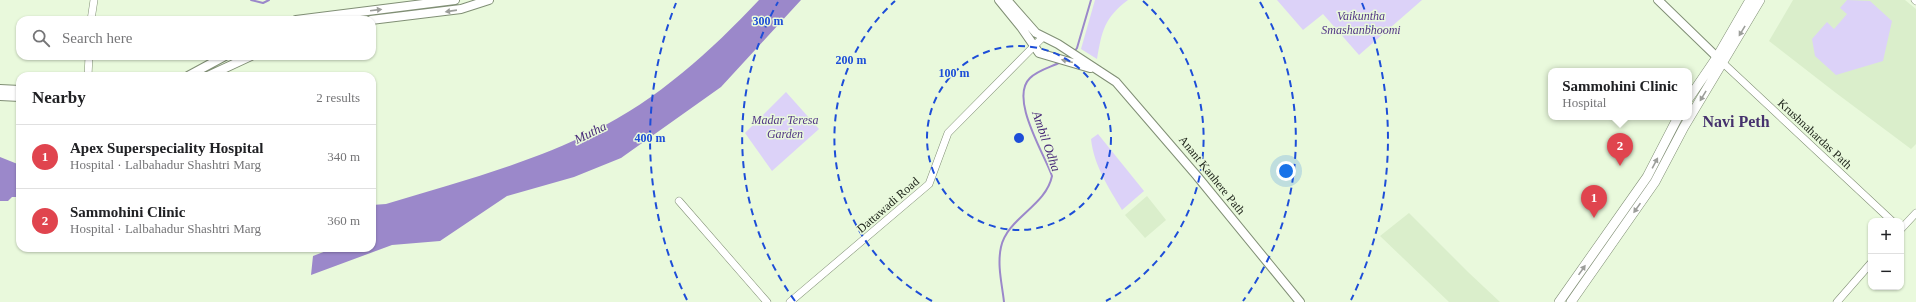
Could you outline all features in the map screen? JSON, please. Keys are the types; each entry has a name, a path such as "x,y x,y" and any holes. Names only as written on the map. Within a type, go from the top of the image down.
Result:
{"main road":[{"path":"328,16 455,0"},
{"path":"376,19 461,9 489,0"},
{"name":"Anant Kanhere Path","path":"998,0 1022,26 1033,46 1039,53 1045,56 1090,66"},
{"name":"Anant Kanhere Path","path":"1007,0 1036,33 1058,44 1116,82 1147,115 1300,302"},
{"path":"1658,0 1720,60"},
{"path":"1692,112 1750,0"},
{"path":"1692,94 1720,60 1760,0"},
{"path":"195,72 218,60"},
{"path":"217,72 242,60"},
{"path":"0,89 16,90"},
{"path":"0,96 16,97"},
{"path":"1559,302 1646,177 1676,120"},
{"path":"1571,302 1655,182 1688,120"}],"street":[{"path":"92,16 94,0"},
{"name":"Dattawadi Road","path":"790,302 929,184 948,133 1043,37"},
{"path":"88,72 89,60"},
{"name":"Krushnahardas Path","path":"1720,60 1889,218"},
{"path":"679,201 767,302"},
{"path":"1904,226 1916,213"},
{"path":"1837,302 1868,266"}],"shaded area":[{"path":"759,0 801,0 721,87 621,158 574,177 507,196 440,241 392,245 376,251 376,205 386,204 492,172 569,143 594,131 640,105 682,73 741,19"},
{"path":"1793,0 1905,0 1916,9 1916,144 1911,149 1769,41"},
{"path":"0,157 16,163 16,197 12,197 8,201 0,201"},
{"path":"1147,196 1166,220 1145,238 1125,215"},
{"path":"1409,213 1500,302 1449,302 1380,236"},
{"path":"324,252 373,252 311,275 313,256"}],"green space":[{"path":"1095,0 1128,0 1114,13 1105,26 1097,59 1081,49"},
{"name":"Vaikuntha Smashanbhoomi","path":"1277,0 1422,0 1359,55 1323,14 1303,30"},
{"path":"1847,0 1870,1 1892,21 1883,61 1836,75 1815,56 1812,39 1827,22 1834,29 1847,14 1840,8"},
{"name":"Madar Teresa Garden","path":"786,92 819,129 772,171 745,133"},
{"path":"1098,134 1144,191 1122,210 1095,158 1091,139"}],"waterway":[{"path":"251,0 263,3 269,0"},
{"name":"Ambil Odha","path":"1074,52 1077,48 1091,0"},
{"name":"Ambil Odha","path":"1004,302 1000,274 1001,247 1011,228 1042,196 1052,176 1030,126 1023,99 1025,87 1033,75 1061,62"}],"place":[{"name":"Sammohini Clinic","path":"1620,166"},
{"name":"Apex Superspeciality Hospital","path":"1594,218"}],"district":[{"name":"Navi Peth","path":"1736,121"}],"water label":[{"name":"Mutha","path":"590,132"}]}
